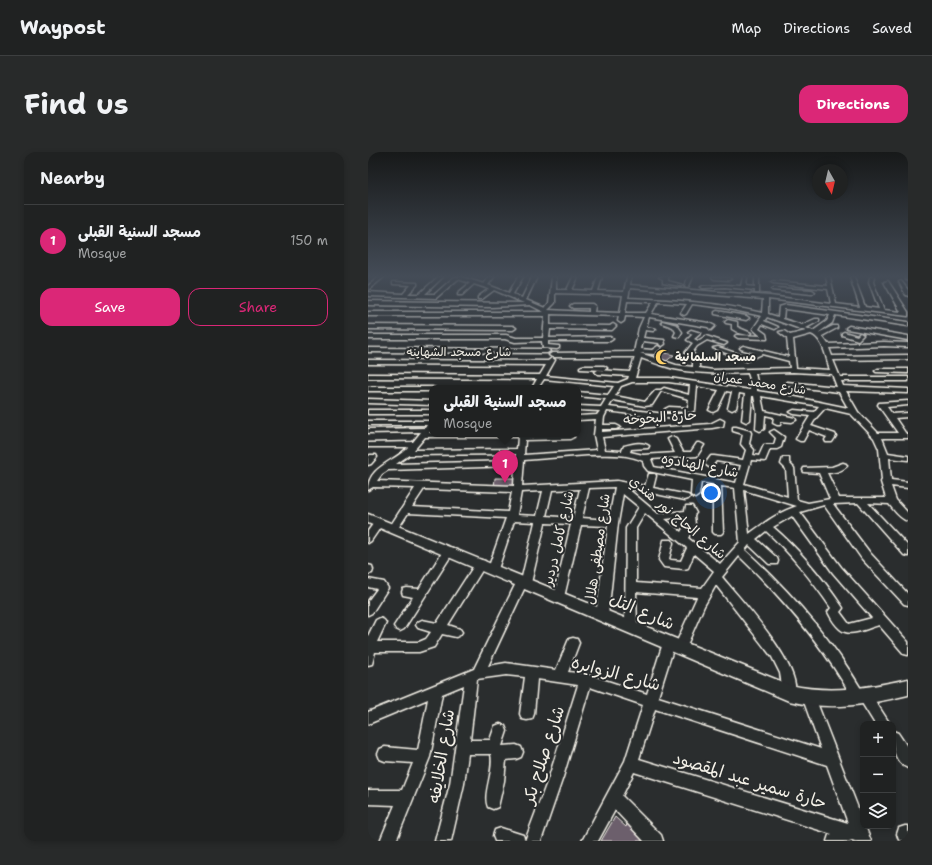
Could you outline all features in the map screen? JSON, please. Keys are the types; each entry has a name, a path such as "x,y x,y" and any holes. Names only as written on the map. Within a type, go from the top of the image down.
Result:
{"street":[{"path":"540,309 546,313"},
{"path":"537,385 550,363 546,338 546,313 548,309"},
{"path":"621,321 624,309"},
{"path":"601,453 598,431 600,418 610,397 619,385 632,377 638,354 639,339 642,328 651,309"},
{"path":"684,313 686,309"},
{"path":"724,316 732,309"},
{"path":"739,309 780,320 814,333 822,339 831,358 842,389 854,412 876,435 883,448 886,491 891,501 908,518"},
{"path":"763,334 756,329 765,315 765,309"},
{"path":"780,320 782,309"},
{"path":"797,309 817,310 908,330"},
{"path":"862,309 862,320"},
{"path":"870,309 906,314"},
{"path":"802,318 805,310"},
{"path":"801,328 816,320 817,310"},
{"path":"368,314 386,312 406,314 452,312 471,314 623,314 674,325 679,332 677,336"},
{"path":"379,320 386,312"},
{"path":"423,322 429,313"},
{"path":"400,322 406,314"},
{"path":"467,321 471,314"},
{"path":"490,321 493,314"},
{"path":"368,327 512,330 516,314"},
{"path":"814,333 830,322 833,314"},
{"path":"724,316 746,318"},
{"path":"724,316 734,323 734,328 741,332 763,334"},
{"path":"646,318 686,321 710,325 713,327 712,328"},
{"path":"847,320 908,324"},
{"path":"760,322 775,327"},
{"path":"547,327 612,328 614,326"},
{"path":"782,332 791,337 835,327"},
{"path":"642,328 653,329"},
{"path":"850,328 908,338"},
{"path":"691,332 698,333 690,340 698,343"},
{"path":"738,336 764,339 763,334"},
{"path":"851,345 847,335 858,338 860,335"},
{"path":"368,337 509,338 515,340 546,338 610,339"},
{"path":"791,337 794,370"},
{"path":"696,370 696,359 687,352 707,338 724,343"},
{"path":"368,350 480,348 548,351 579,356 654,352 660,346 662,341 656,339 639,339"},
{"path":"826,346 884,344 908,345"},
{"path":"548,351 556,347"},
{"path":"580,348 579,356 582,371 606,368"},
{"path":"716,348 747,359 760,353"},
{"path":"743,348 793,360"},
{"path":"638,354 675,367 696,370 794,370 835,372"},
{"path":"867,357 886,379"},
{"path":"831,358 908,358"},
{"name":"شارع مسجد الشهاينه","path":"368,362 550,363"},
{"path":"746,420 753,394 754,382 753,371 750,363 768,370"},
{"path":"664,380 675,367"},
{"path":"878,370 908,371"},
{"name":"شارع محمد عمران","path":"598,372 795,399 854,412"},
{"path":"368,376 541,377 619,385"},
{"path":"839,380 908,379"},
{"path":"669,409 691,410 694,384"},
{"path":"787,384 842,389 908,391"},
{"path":"368,389 429,389"},
{"path":"713,410 723,389"},
{"path":"581,394 610,397 645,404 649,403 661,390 693,398"},
{"path":"732,408 736,391"},
{"path":"753,394 760,412 760,428"},
{"path":"369,403 429,403"},
{"path":"906,436 882,405 886,403 908,403"},
{"path":"800,439 816,414 824,405"},
{"path":"581,408 604,408 665,416 683,416"},
{"path":"368,412 429,412"},
{"path":"760,412 775,415 778,420 793,416 816,414"},
{"path":"889,416 908,415"},
{"path":"581,418 600,418"},
{"name":"حارة البخوخه","path":"598,431 645,427 712,426 714,424 720,424 720,420"},
{"path":"368,423 428,428"},
{"path":"598,431 616,427"},
{"path":"807,427 832,436 829,440"},
{"path":"368,431 428,428"},
{"path":"369,486 379,472 407,453 428,428"},
{"path":"736,429 747,433 744,444 750,450 739,486 745,506 744,544 768,577 818,634 862,698 881,721"},
{"path":"709,464 714,458 747,460 762,459 768,447 776,448 780,437 774,432"},
{"path":"876,435 906,436"},
{"path":"370,644 425,646 430,643 487,566 512,517 521,458 522,437"},
{"path":"672,439 680,455"},
{"path":"368,445 415,444"},
{"path":"644,457 695,453 700,445"},
{"path":"626,454 627,448 630,446 645,446"},
{"path":"407,453 521,458"},
{"name":"شارع الهنادوه","path":"521,458 601,453 626,454 644,457 651,469 739,486 763,497 793,506"},
{"path":"884,455 908,458"},
{"path":"387,467 521,458"},
{"path":"786,460 786,464 790,468 793,506 837,570 908,650"},
{"path":"808,470 838,469 843,466"},
{"path":"822,470 832,502 866,556 908,602"},
{"path":"648,490 652,476"},
{"path":"695,495 697,478"},
{"path":"717,482 718,532"},
{"path":"885,482 908,485"},
{"name":"شارع الحاج نور هندي","path":"618,485 692,547 719,574 776,653 786,674 789,693"},
{"name":"شارع مصطفى هلال","path":"602,615 618,485"},
{"path":"369,486 517,489 628,485 685,497"},
{"path":"394,528 421,486"},
{"name":"شارع كامل دردير","path":"560,597 585,486"},
{"name":"شارع الخلايفه","path":"443,841 457,784 474,674 524,582 548,488"},
{"path":"590,841 631,764 651,701 675,645 705,593 744,544 793,506 807,506 860,500 891,501"},
{"path":"860,500 908,552"},
{"path":"631,627 631,528 644,507"},
{"path":"406,510 613,523"},
{"path":"656,517 690,511 690,525 682,539"},
{"path":"368,539 374,520"},
{"name":"شارع التل","path":"374,520 789,693 809,699 862,698 908,687"},
{"path":"766,526 797,554 811,570 837,608 834,612 845,627 852,629 881,620"},
{"path":"668,543 664,560 668,564 684,565 692,547"},
{"path":"744,544 773,561"},
{"path":"400,626 450,551"},
{"path":"368,583 380,584 383,588 368,610"},
{"path":"632,587 705,593"},
{"path":"407,592 421,594"},
{"path":"368,660 370,644 380,623"},
{"path":"422,625 456,632"},
{"path":"560,677 573,643"},
{"name":"شارع الزوايره","path":"368,718 474,674 506,668 586,680 832,760"},
{"path":"527,714 532,672"},
{"name":"شارع صلاح بكر","path":"533,841 556,777 586,680"},
{"path":"388,841 422,757 437,689"},
{"path":"809,699 858,835 835,841"},
{"path":"493,802 500,758 496,750 500,731"},
{"path":"896,743 908,761"},
{"path":"462,747 516,752"},
{"path":"385,754 422,757"},
{"name":"حارة سمير عبد المقصود","path":"631,764 858,835"},
{"path":"368,797 406,798"},
{"path":"613,797 656,841"},
{"path":"501,836 517,841"}],"building":[{"name":"مسجد السلمانية","path":"661,352 674,355 664,363 651,359"},
{"path":"495,478 516,478 515,488 494,487"},
{"path":"615,817 626,827 627,824 645,837 643,841 601,841"}],"place":[{"name":"مسجد السلمانية","path":"663,357"},
{"name":"مسجد السنية القبلى","path":"505,483"}]}
